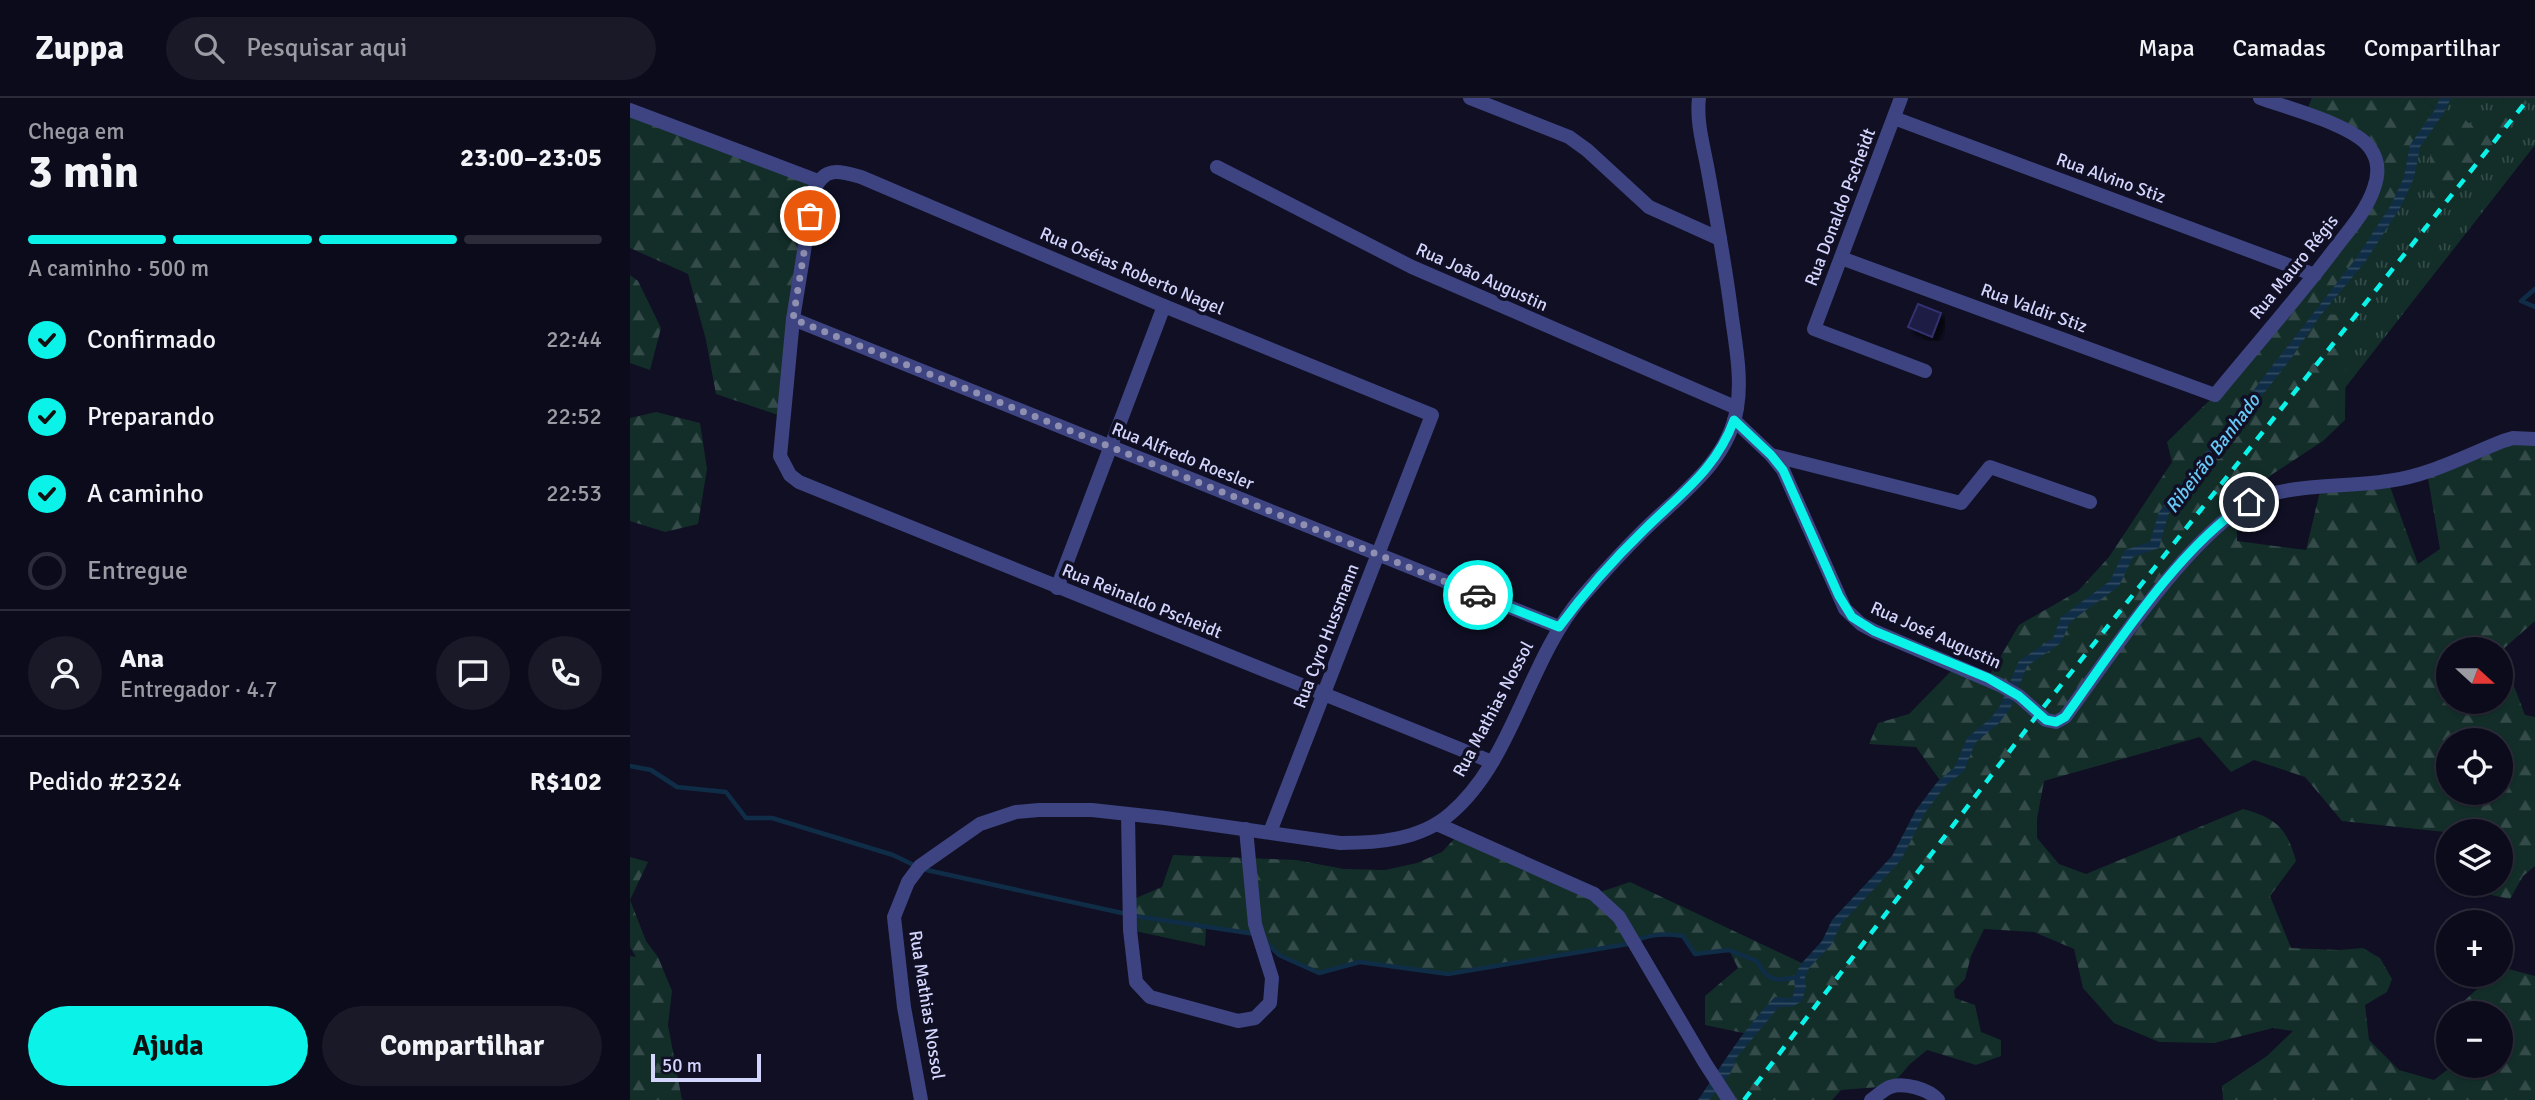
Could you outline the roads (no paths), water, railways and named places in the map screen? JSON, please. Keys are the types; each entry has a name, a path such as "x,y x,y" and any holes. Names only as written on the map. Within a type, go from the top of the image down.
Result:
{"street":[{"path":"1470,98 1569,137 1649,207 1720,239"},
{"name":"Rua Mathias Nossol","path":"921,1100 904,1007 894,917 908,882 920,866 934,853 980,824 1016,812 1062,809 1246,829 1340,843 1364,843 1404,837 1437,824 1463,802 1492,762 1559,627 1628,546 1704,473 1720,452 1735,414 1738,391 1736,346 1701,128 1699,98"},
{"name":"Rua Donaldo Pscheidt","path":"1901,98 1814,329 1925,371"},
{"name":"Rua Mauro Régis","path":"2214,395 2315,275 2367,204 2378,176 2373,153 2361,139 2339,127 2260,98"},
{"path":"630,110 818,181 814,190 793,319"},
{"name":"Rua Alvino Stiz","path":"1894,118 2315,275"},
{"name":"Rua João Augustin","path":"1217,167 1412,267 1735,414"},
{"name":"Rua Oséias Roberto Nagel","path":"818,181 825,174 832,172 860,177 1164,306 1432,415"},
{"name":"Rua Valdir Stiz","path":"1841,258 2214,395"},
{"path":"1057,587 1164,306"},
{"name":"Rua Alfredo Roesler","path":"793,319 1559,627"},
{"name":"Rua Reinaldo Pscheidt","path":"793,319 780,456 783,467 799,482 1492,762"},
{"name":"Rua José Augustin","path":"1735,414 1771,455 1792,488 1842,603 1852,617 1874,631 2000,685 2019,696 2046,720 2056,722 2065,717 2146,607 2191,553 2222,522 2249,502 2266,495 2292,490 2410,477 2503,441 2513,438 2535,439"},
{"name":"Rua Cyro Hussmann","path":"1270,832 1432,415"},
{"path":"1771,455 1961,503 1990,467 2090,502"},
{"path":"1128,815 1130,930 1136,982 1150,997 1238,1021 1255,1018 1270,1003 1272,978 1255,924 1246,829"},
{"path":"1437,824 1594,894 1619,917 1726,1096"},
{"path":"1871,1100 1891,1086 1917,1087 1938,1100"}],"water":[{"name":"Ribeirão Banhado","path":"2440,98 2451,98 2420,147 2414,178 2400,208 2365,262 2320,316 2290,360 2168,515 2159,548 2133,557 2119,586 2070,622 2061,643 2027,666 2010,709 1998,724 1975,743 1964,771 1945,786 1925,813 1901,860 1841,924 1831,945 1809,968 1802,1001 1792,1007 1779,1007 1737,1057 1730,1074 1709,1100 1698,1100 1753,1021 1775,997 1793,996 1794,977 1801,964 1822,941 1832,920 1892,856 1916,810 1938,781 1955,767 1967,738 1991,718 2000,706 2019,661 2053,638 2061,617 2110,581 2125,550 2150,542 2159,512 2357,257 2391,205 2404,177 2410,145"}],"waterway":[{"path":"2535,289 2521,301 2535,307"},
{"path":"630,766 651,770 677,787 726,792 746,818 772,818 893,855 922,869 1122,913"},
{"path":"1135,916 1255,934"},
{"path":"1265,941 1279,955 1319,973 1360,962 1448,974 1628,944 1655,935 1683,936 1695,954 1729,950 1757,961 1765,973 1774,979 1798,977"}],"railway":[{"path":"1744,1100 2038,714 2529,98"}]}
